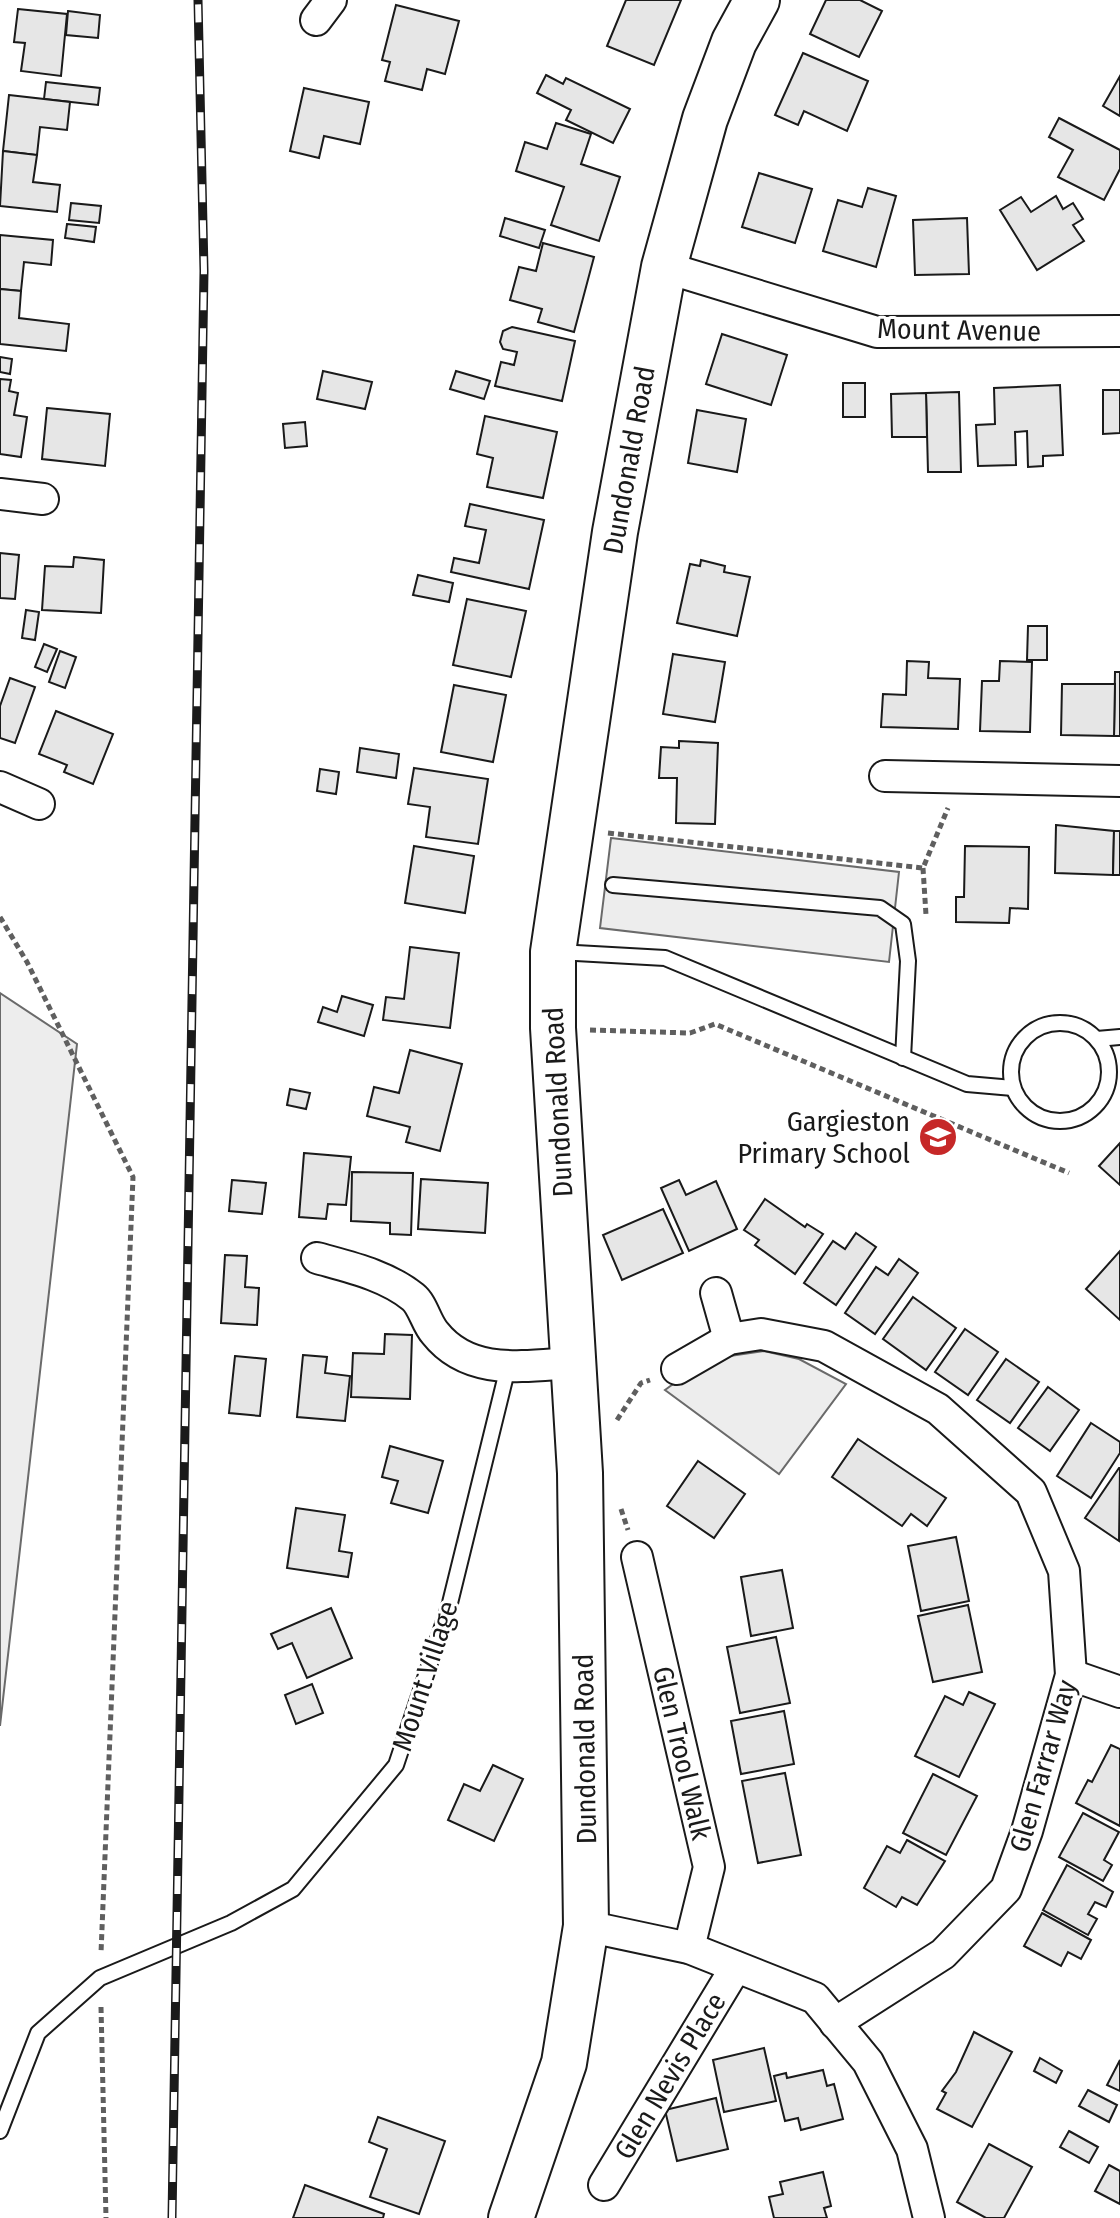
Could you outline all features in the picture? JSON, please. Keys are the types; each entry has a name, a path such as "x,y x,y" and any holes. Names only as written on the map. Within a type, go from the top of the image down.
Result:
{"main road":[{"name":"Dundonald Road","path":"511,2218 564,2063 586,1926 580,1473 553,1028 553,952 615,532 664,267 705,119 734,42 757,0"}],"street":[{"name":"Mount Avenue","path":"664,267 877,332 1117,326"},
{"path":"0,494 43,499"},
{"path":"885,776 1120,781"},
{"path":"0,787 39,804"},
{"path":"317,1258 376,1276 415,1298 434,1333 466,1360 508,1367 571,1363"},
{"path":"716,1293 729,1339"},
{"name":"Glen Farrar Way","path":"677,1369 729,1339 761,1334 824,1346 938,1409 1031,1492 1064,1571 1071,1675 1027,1831 1006,1889 943,1954 835,2023"},
{"name":"Glen Trool Walk","path":"637,1557 709,1867 689,1948"},
{"path":"1071,1675 1120,1692"},
{"path":"586,1926 689,1948 815,1998 868,2062 912,2149 929,2218"},
{"name":"Glen Nevis Place","path":"604,2185 736,1967"}],"lane":[{"path":"613,885 880,908 903,924 908,961 903,1058"},
{"path":"553,952 665,958 967,1084 1013,1088"},
{"path":"1071,1024 1086,1030 1097,1039 1106,1054 1108,1084 1101,1099 1089,1112 1058,1121 1038,1116 1024,1106 1013,1088 1010,1071 1017,1048 1027,1035 1040,1026 1071,1024"},
{"path":"1097,1039 1120,1037"},
{"name":"Mount Village","path":"0,2131 38,2033 100,1978 231,1923 293,1889 396,1765 450,1603 508,1367"}],"path":[{"path":"571,829 923,868 964,778"},
{"path":"0,917 27,962 133,1177 100,1978 106,2218"},
{"path":"553,1028 690,1033 715,1024 1069,1173"},
{"path":"612,1428 641,1383 677,1369"}],"shaded area":[{"path":"611,838 899,872 889,962 600,928"},
{"path":"0,993 77,1044 0,1726"},
{"path":"764,1351 799,1359 846,1384 779,1474 665,1390 723,1357"}],"building":[{"path":"626,0 681,0 654,65 607,46"},
{"path":"826,0 860,0 882,11 859,57 810,34"},
{"path":"396,5 459,21 445,74 427,69 422,90 385,81 390,62 382,60"},
{"path":"18,9 67,14 61,76 21,71 25,43 14,42"},
{"path":"68,11 100,15 98,38 66,35"},
{"path":"803,53 868,81 847,131 804,111 798,125 775,115"},
{"path":"546,75 563,84 566,78 630,109 613,143 566,120 571,110 537,93"},
{"path":"1120,76 1120,116 1103,106"},
{"path":"46,82 100,88 98,105 44,99"},
{"path":"304,88 369,102 360,144 324,136 319,158 290,151"},
{"path":"9,95 70,102 67,130 40,127 37,155 3,151"},
{"path":"1059,118 1120,150 1120,169 1104,200 1058,177 1073,150 1049,137"},
{"path":"556,123 591,134 581,164 620,177 599,241 551,225 564,187 516,171 525,142 547,149"},
{"path":"3,151 37,155 33,182 60,185 57,212 0,206"},
{"path":"759,173 812,189 795,243 742,227"},
{"path":"868,188 896,196 876,267 823,251 838,200 862,207"},
{"path":"1056,196 1063,209 1073,203 1083,219 1073,225 1084,241 1037,270 1000,210 1021,197 1031,212"},
{"path":"71,203 101,206 99,223 69,220"},
{"path":"505,218 545,230 539,248 500,236"},
{"path":"967,218 969,274 915,275 913,220"},
{"path":"67,224 96,227 94,242 65,238"},
{"path":"0,235 53,240 51,265 24,262 21,291 0,289"},
{"path":"543,243 594,257 574,332 538,322 542,309 510,300 519,267 536,271"},
{"path":"0,289 21,291 19,318 69,324 66,351 0,344"},
{"path":"512,327 575,341 562,401 495,386 501,362 514,365 517,352 503,349 500,342 503,331"},
{"path":"722,334 787,355 771,405 706,384"},
{"path":"0,357 12,359 10,374 0,372"},
{"path":"323,371 372,382 365,409 317,399"},
{"path":"456,371 490,381 484,399 450,389"},
{"path":"0,379 11,380 9,391 18,393 14,415 27,417 21,457 0,454"},
{"path":"843,383 865,383 865,417 843,417"},
{"path":"1060,385 1063,455 1043,456 1043,466 1028,467 1027,431 1015,432 1016,465 978,466 976,425 995,424 994,388"},
{"path":"1103,390 1120,390 1120,433 1103,434"},
{"path":"959,392 961,472 928,472 926,393"},
{"path":"926,393 927,437 892,437 891,394"},
{"path":"47,408 110,414 105,466 42,459"},
{"path":"697,410 746,419 737,472 688,463"},
{"path":"485,416 557,432 543,498 487,487 493,458 477,454"},
{"path":"305,422 307,446 285,448 283,424"},
{"path":"470,504 544,520 529,589 451,572 454,558 479,563 486,530 465,526"},
{"path":"0,553 19,555 15,599 0,598"},
{"path":"74,557 104,560 101,613 42,610 45,566 73,567"},
{"path":"701,560 725,566 724,572 750,577 737,636 677,623 690,564 700,566"},
{"path":"418,575 453,583 449,602 413,595"},
{"path":"467,599 526,611 511,677 453,665"},
{"path":"26,610 39,612 35,640 22,638"},
{"path":"1028,626 1047,626 1047,660 1027,660"},
{"path":"44,644 57,649 47,672 35,667"},
{"path":"60,651 76,657 65,688 49,682"},
{"path":"673,654 725,662 715,722 663,714"},
{"path":"907,661 929,662 928,678 960,679 958,729 881,727 883,694 906,695"},
{"path":"1000,661 1032,662 1030,732 980,731 982,681 999,681"},
{"path":"1115,672 1120,672 1120,736 1114,736"},
{"path":"10,678 35,687 15,743 0,738 0,706"},
{"path":"1062,684 1115,684 1114,736 1061,735"},
{"path":"454,685 506,695 493,762 441,752"},
{"path":"56,711 113,734 93,784 64,772 67,765 39,754"},
{"path":"679,741 718,743 715,824 676,823 677,778 659,778 661,747 679,748"},
{"path":"360,748 399,754 396,778 357,772"},
{"path":"414,768 488,779 478,844 426,837 430,807 408,804"},
{"path":"320,769 339,772 336,794 317,791"},
{"path":"1056,825 1114,831 1113,875 1055,873"},
{"path":"1114,831 1120,831 1120,875 1113,875"},
{"path":"414,846 474,856 465,913 405,903"},
{"path":"965,846 1029,847 1028,909 1010,908 1009,923 956,922 956,897 964,897"},
{"path":"410,947 459,953 450,1028 383,1020 386,997 404,999"},
{"path":"342,996 373,1005 364,1036 318,1022 323,1007 337,1012"},
{"path":"410,1050 462,1064 440,1151 406,1142 410,1127 367,1116 374,1087 399,1093"},
{"path":"290,1089 310,1093 306,1109 287,1105"},
{"path":"1120,1143 1120,1185 1099,1166"},
{"path":"304,1153 351,1157 346,1205 328,1204 326,1219 299,1217"},
{"path":"352,1172 413,1173 411,1235 390,1234 390,1223 351,1221"},
{"path":"421,1179 488,1183 485,1233 418,1229"},
{"path":"232,1180 266,1183 262,1214 229,1211"},
{"path":"679,1180 686,1195 716,1181 737,1229 689,1251 661,1188"},
{"path":"765,1199 805,1227 807,1224 823,1234 795,1274 755,1245 759,1240 744,1230"},
{"path":"663,1209 683,1253 622,1280 603,1235"},
{"path":"856,1233 876,1247 836,1305 804,1283 833,1241 845,1249"},
{"path":"1120,1251 1120,1320 1086,1289"},
{"path":"225,1255 247,1256 245,1287 259,1288 257,1325 221,1323"},
{"path":"899,1259 918,1273 875,1334 845,1313 876,1267 888,1275"},
{"path":"913,1297 956,1328 926,1370 883,1339"},
{"path":"965,1329 998,1352 968,1395 935,1372"},
{"path":"385,1334 412,1335 410,1399 351,1397 353,1353 384,1354"},
{"path":"303,1355 327,1357 325,1373 350,1376 345,1421 297,1417"},
{"path":"235,1356 266,1359 260,1416 229,1413"},
{"path":"1006,1359 1039,1382 1010,1423 977,1400"},
{"path":"1048,1387 1079,1410 1050,1451 1018,1428"},
{"path":"1091,1423 1120,1442 1120,1453 1091,1498 1057,1476"},
{"path":"858,1439 946,1498 927,1526 911,1514 902,1526 832,1477"},
{"path":"390,1446 443,1461 428,1513 391,1503 398,1481 382,1477"},
{"path":"698,1461 745,1494 714,1538 667,1506"},
{"path":"1120,1468 1119,1541 1085,1518"},
{"path":"296,1508 345,1515 339,1551 352,1553 348,1577 287,1568"},
{"path":"956,1537 969,1601 921,1611 908,1546"},
{"path":"782,1570 793,1628 751,1636 741,1577"},
{"path":"968,1605 982,1672 933,1682 918,1616"},
{"path":"331,1608 352,1658 307,1678 292,1643 278,1649 271,1634"},
{"path":"776,1637 790,1703 740,1713 727,1647"},
{"path":"312,1684 323,1713 296,1724 285,1695"},
{"path":"969,1692 995,1704 959,1777 915,1756 945,1696 963,1705"},
{"path":"784,1711 794,1764 741,1774 731,1721"},
{"path":"1111,1745 1120,1749 1120,1826 1076,1803 1088,1780 1092,1782"},
{"path":"493,1765 523,1779 494,1841 448,1820 464,1784 480,1791"},
{"path":"785,1773 801,1855 758,1863 742,1781"},
{"path":"933,1774 977,1796 946,1855 903,1833"},
{"path":"1083,1813 1119,1832 1104,1860 1112,1865 1103,1881 1059,1857"},
{"path":"907,1840 945,1861 917,1905 902,1897 896,1907 864,1888 887,1846 900,1853"},
{"path":"1067,1865 1113,1892 1106,1907 1095,1902 1088,1914 1097,1919 1088,1935 1043,1910"},
{"path":"1042,1913 1091,1940 1081,1959 1068,1952 1061,1966 1024,1946"},
{"path":"974,2032 1012,2052 972,2127 937,2109 946,2093 942,2091 956,2072"},
{"path":"764,2048 776,2101 724,2112 713,2060"},
{"path":"1040,2058 1062,2071 1056,2083 1034,2071"},
{"path":"1120,2060 1120,2091 1107,2085"},
{"path":"823,2070 827,2086 834,2084 843,2119 801,2130 798,2118 785,2121 774,2076 786,2073 787,2078"},
{"path":"1088,2090 1117,2105 1109,2122 1079,2106"},
{"path":"716,2098 728,2149 677,2161 665,2110"},
{"path":"378,2117 445,2141 419,2214 370,2197 387,2149 369,2142"},
{"path":"1069,2131 1098,2147 1089,2163 1060,2147"},
{"path":"989,2144 1032,2167 1004,2218 986,2218 957,2202"},
{"path":"1109,2165 1120,2171 1120,2204 1095,2191"},
{"path":"823,2172 831,2206 824,2208 827,2218 774,2218 769,2197 783,2194 780,2182"},
{"path":"305,2185 384,2214 383,2218 293,2218"}],"railway":[{"path":"172,2218 204,271 198,0"}],"place":[{"name":"Gargieston Primary School","path":"938,1137"}]}
